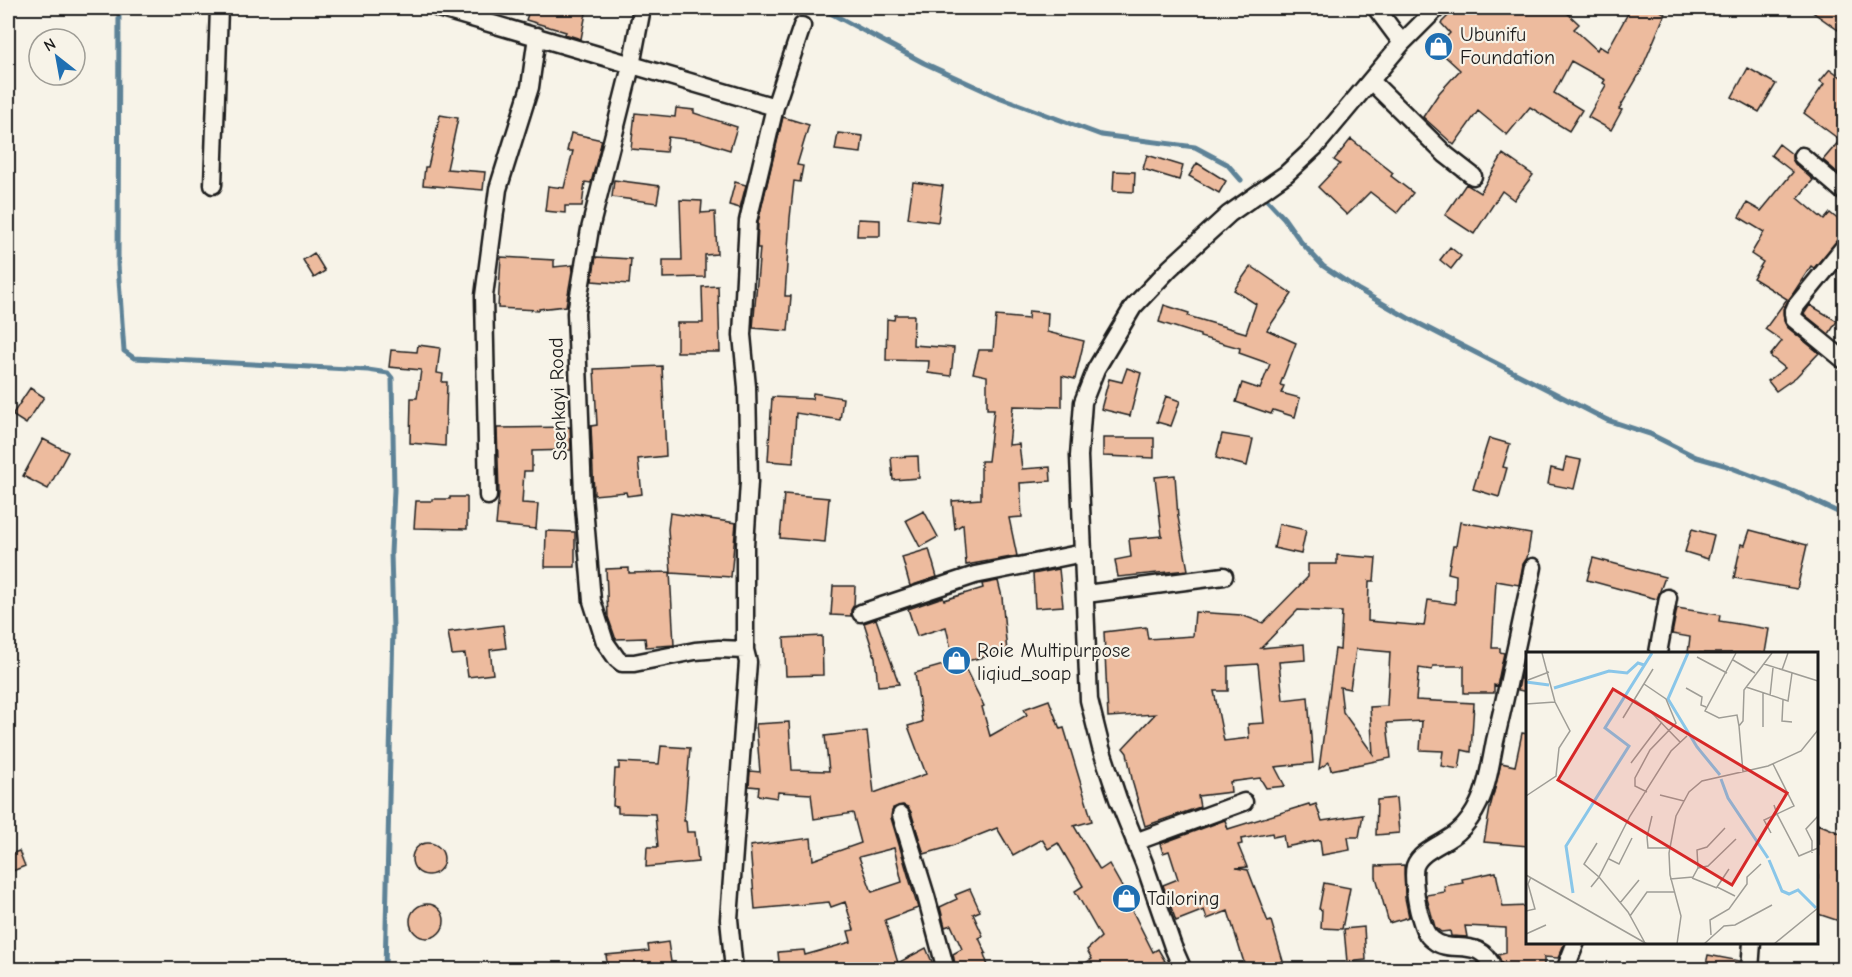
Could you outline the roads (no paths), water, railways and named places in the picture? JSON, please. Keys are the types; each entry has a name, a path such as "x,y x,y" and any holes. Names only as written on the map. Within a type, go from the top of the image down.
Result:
{"street":[{"path":"213,185 219,8"},
{"path":"438,8 775,107"},
{"name":"Ssenkayi Road","path":"642,8 631,66 590,229 576,313 583,495 592,601 605,642 622,663 634,663 695,651 745,650"},
{"path":"1376,8 1402,43"},
{"path":"1183,969 1101,748 1089,700 1079,456 1083,402 1096,369 1133,307 1229,214 1286,174 1315,147 1402,43 1437,8"},
{"path":"734,969 729,919 748,662 745,650 745,546 749,482 747,387 742,335 748,221 775,107 802,26"},
{"path":"488,496 484,296 498,189 530,87 537,36"},
{"path":"1371,81 1446,155 1473,176"},
{"path":"1802,156 1845,192"},
{"path":"1845,247 1796,306 1793,313 1794,319 1845,360"},
{"path":"861,613 975,575 1083,553"},
{"path":"1494,969 1491,962 1480,952 1455,945 1443,946 1433,941 1428,935 1419,912 1414,874 1415,866 1419,861 1433,848 1457,833 1469,820 1481,800 1513,666 1533,567"},
{"path":"1086,594 1224,576"},
{"path":"1658,652 1668,598"},
{"path":"1136,842 1244,802"},
{"path":"901,815 946,969"},
{"path":"1565,969 1575,944"},
{"path":"1750,969 1752,944"}],"waterway":[{"path":"119,8 118,265 124,351 134,358 368,370 388,373 392,378 393,628 385,970"},
{"path":"821,8 924,63 996,96 1101,135 1195,147 1227,164 1241,180"},
{"path":"1266,199 1323,266 1408,318 1607,420 1650,434 1696,457 1724,465 1800,494 1844,515"}],"place":[{"name":"Ubunifu Foundation","path":"1439,46"},
{"name":"Roie Multipurpose liqiud_soap","path":"956,661"},
{"name":"Tailoring","path":"1126,898"}]}
